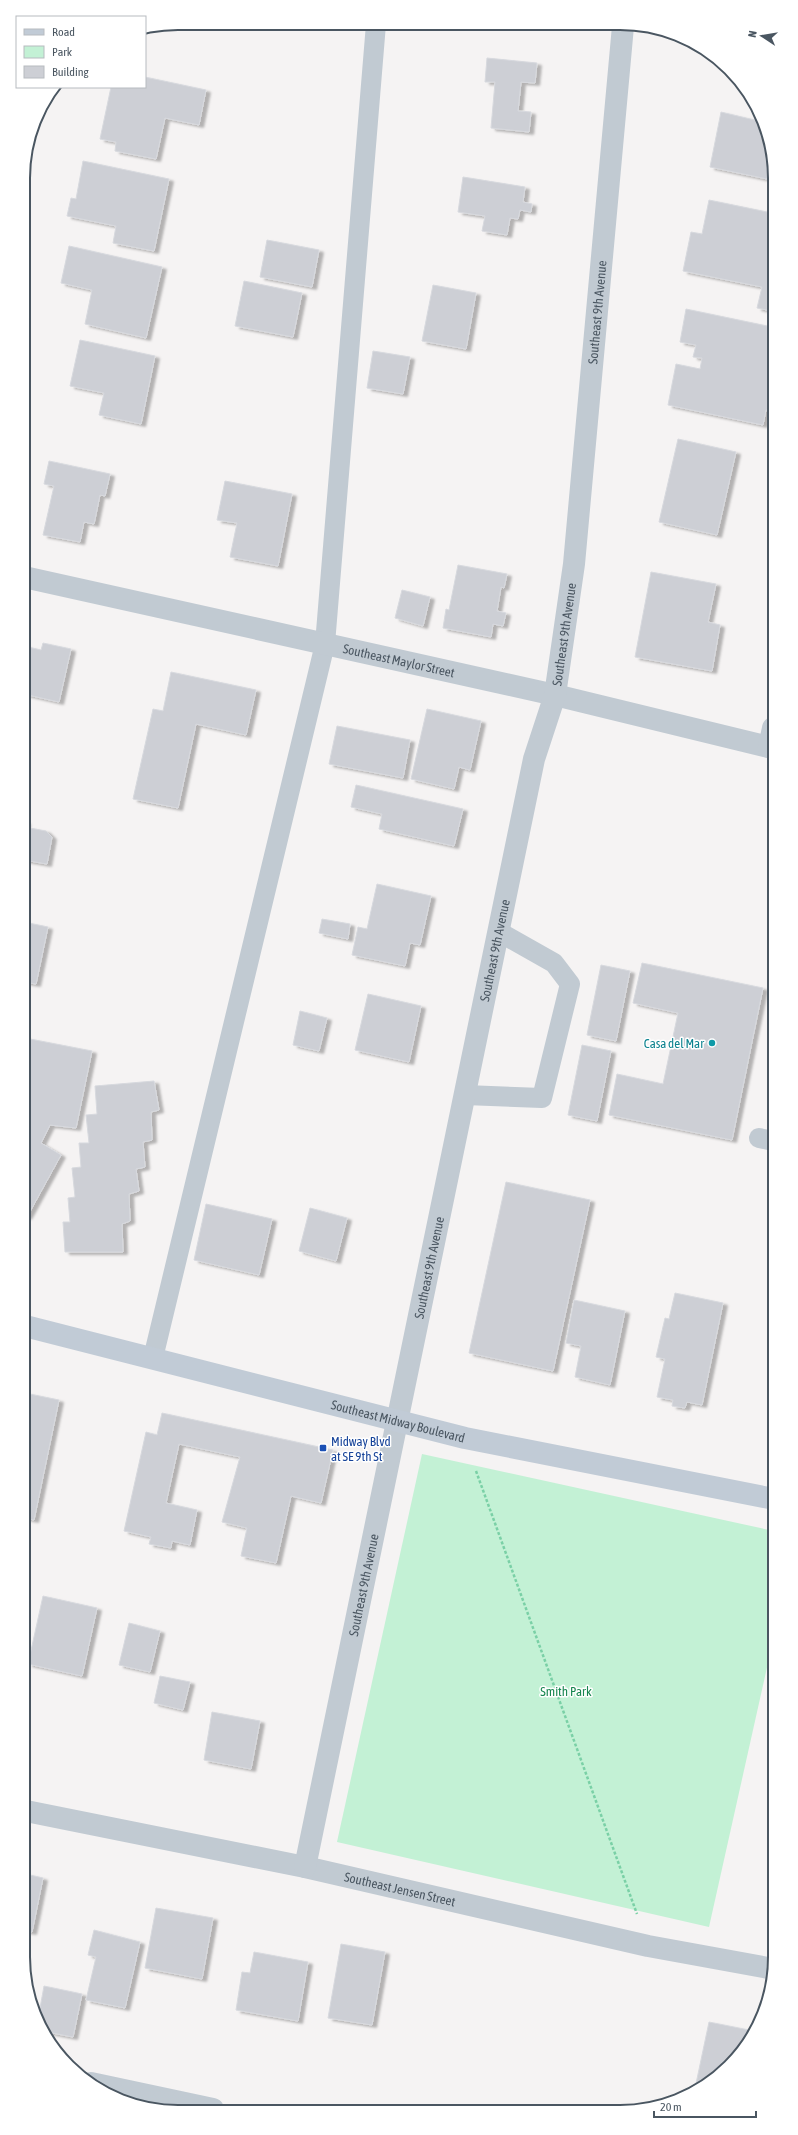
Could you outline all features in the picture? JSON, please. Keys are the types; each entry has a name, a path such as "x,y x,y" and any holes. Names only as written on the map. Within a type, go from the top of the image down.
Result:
{"street":[{"name":"Southeast 9th Avenue","path":"305,1867 534,759 555,695 574,564 623,30"},
{"name":"Southeast Maylor Street","path":"30,578 555,695 768,740"},
{"name":"Southeast Midway Boulevard","path":"30,1327 465,1438 768,1498"},
{"name":"Southeast Jensen Street","path":"30,1812 305,1867 648,1946 768,1968"},
{"path":"106,2086 194,2105"}],"lane":[{"path":"153,1358 325,644 376,30"},
{"path":"465,1095 542,1098 570,984 554,963 499,932"}],"path":[{"path":"465,1438 648,1946"}],"green space":[{"name":"Smith Park","path":"422,1454 768,1530 768,1663 709,1927 337,1842"}],"building":[{"path":"487,58 537,63 535,83 521,82 518,111 531,112 529,132 491,128 495,82 485,82"},
{"path":"146,77 206,90 199,125 165,118 156,159 115,151 116,142 100,139 111,88 146,88"},
{"path":"721,112 757,121 767,158 768,179 710,167"},
{"path":"83,161 169,179 154,251 113,243 116,226 67,216 71,198 76,199"},
{"path":"463,177 525,187 523,202 532,204 531,212 520,210 518,219 510,218 507,235 482,231 485,216 458,212"},
{"path":"709,200 768,212 768,310 757,308 762,287 683,271 691,232 702,234"},
{"path":"267,240 319,250 312,287 260,277"},
{"path":"69,246 162,267 146,338 85,324 92,290 61,283"},
{"path":"244,281 302,293 293,337 235,326"},
{"path":"433,285 476,293 466,349 422,341"},
{"path":"686,309 768,326 768,410 766,410 763,425 668,405 676,364 700,369 702,358 693,357 696,345 680,342"},
{"path":"80,340 155,356 141,424 99,415 104,393 70,386"},
{"path":"373,351 410,357 403,394 367,388"},
{"path":"678,439 736,452 717,535 659,522"},
{"path":"49,461 110,474 105,496 100,495 94,524 84,522 80,542 43,535 54,486 44,484"},
{"path":"225,481 292,494 278,566 230,557 237,523 217,520"},
{"path":"458,565 507,574 504,588 501,587 497,611 506,613 503,626 493,624 491,637 443,628 446,609 449,610"},
{"path":"651,572 716,584 708,622 720,625 712,671 635,657"},
{"path":"402,590 430,597 423,626 395,618"},
{"path":"43,643 71,649 59,702 30,695 30,647 41,650"},
{"path":"171,672 256,690 246,735 196,724 178,808 133,799 153,709 163,711"},
{"path":"427,709 481,721 470,770 459,767 454,789 411,779"},
{"path":"337,726 410,740 403,778 329,764"},
{"path":"356,785 463,809 454,846 379,829 382,814 351,807"},
{"path":"30,828 46,831 52,837 47,864 30,861"},
{"path":"377,884 431,896 420,945 410,943 405,966 352,955 358,927 367,929"},
{"path":"322,919 350,924 348,939 319,933"},
{"path":"30,923 48,927 36,984 30,983"},
{"name":"Casa del Mar","path":"642,963 763,988 732,1140 609,1115 617,1074 663,1084 678,1013 633,1003"},
{"path":"601,965 630,971 616,1041 587,1035"},
{"path":"368,994 421,1006 409,1062 355,1050"},
{"path":"300,1011 327,1018 319,1051 293,1045"},
{"path":"30,1039 92,1051 76,1128 50,1125 41,1143 61,1155 30,1212"},
{"path":"582,1045 611,1051 597,1121 568,1115"},
{"path":"154,1081 159,1110 151,1112 152,1140 143,1142 145,1167 136,1169 139,1191 129,1194 130,1221 122,1224 123,1252 65,1252 63,1222 70,1222 68,1198 75,1197 72,1168 81,1167 79,1143 89,1143 86,1115 97,1114 95,1086"},
{"path":"506,1182 590,1200 553,1371 469,1353"},
{"path":"206,1204 272,1219 259,1275 194,1260"},
{"path":"310,1208 347,1218 336,1261 299,1251"},
{"path":"675,1293 723,1303 702,1405 687,1402 685,1408 672,1406 673,1400 657,1397 665,1359 656,1357 665,1318 669,1319"},
{"path":"574,1300 625,1311 610,1385 575,1377 581,1346 566,1343"},
{"path":"30,1394 59,1400 34,1520 30,1519"},
{"path":"162,1413 333,1450 321,1503 291,1496 276,1563 241,1556 247,1528 222,1522 240,1457 179,1444 166,1503 197,1510 190,1545 172,1541 171,1548 149,1544 151,1537 124,1531 146,1432 157,1435"},
{"path":"43,1596 97,1608 82,1676 30,1664 30,1655"},
{"path":"129,1623 160,1631 150,1672 119,1665"},
{"path":"160,1676 190,1682 183,1710 154,1703"},
{"path":"212,1712 260,1721 251,1769 204,1760"},
{"path":"30,1875 43,1878 32,1932 30,1932"},
{"path":"156,1908 213,1918 202,1979 145,1968"},
{"path":"94,1930 140,1942 125,2008 86,2000 96,1957 88,1955"},
{"path":"341,1944 385,1952 372,2025 328,2018"},
{"path":"254,1952 308,1962 298,2021 236,2010 242,1972 250,1973"},
{"path":"44,1986 82,1994 73,2037 51,2033 40,2010"},
{"path":"709,2022 749,2030 725,2062 696,2084"}],"place":[{"name":"Casa del Mar","path":"712,1043"},
{"name":"Midway Blvd at SE 9th St","path":"323,1448"}]}
